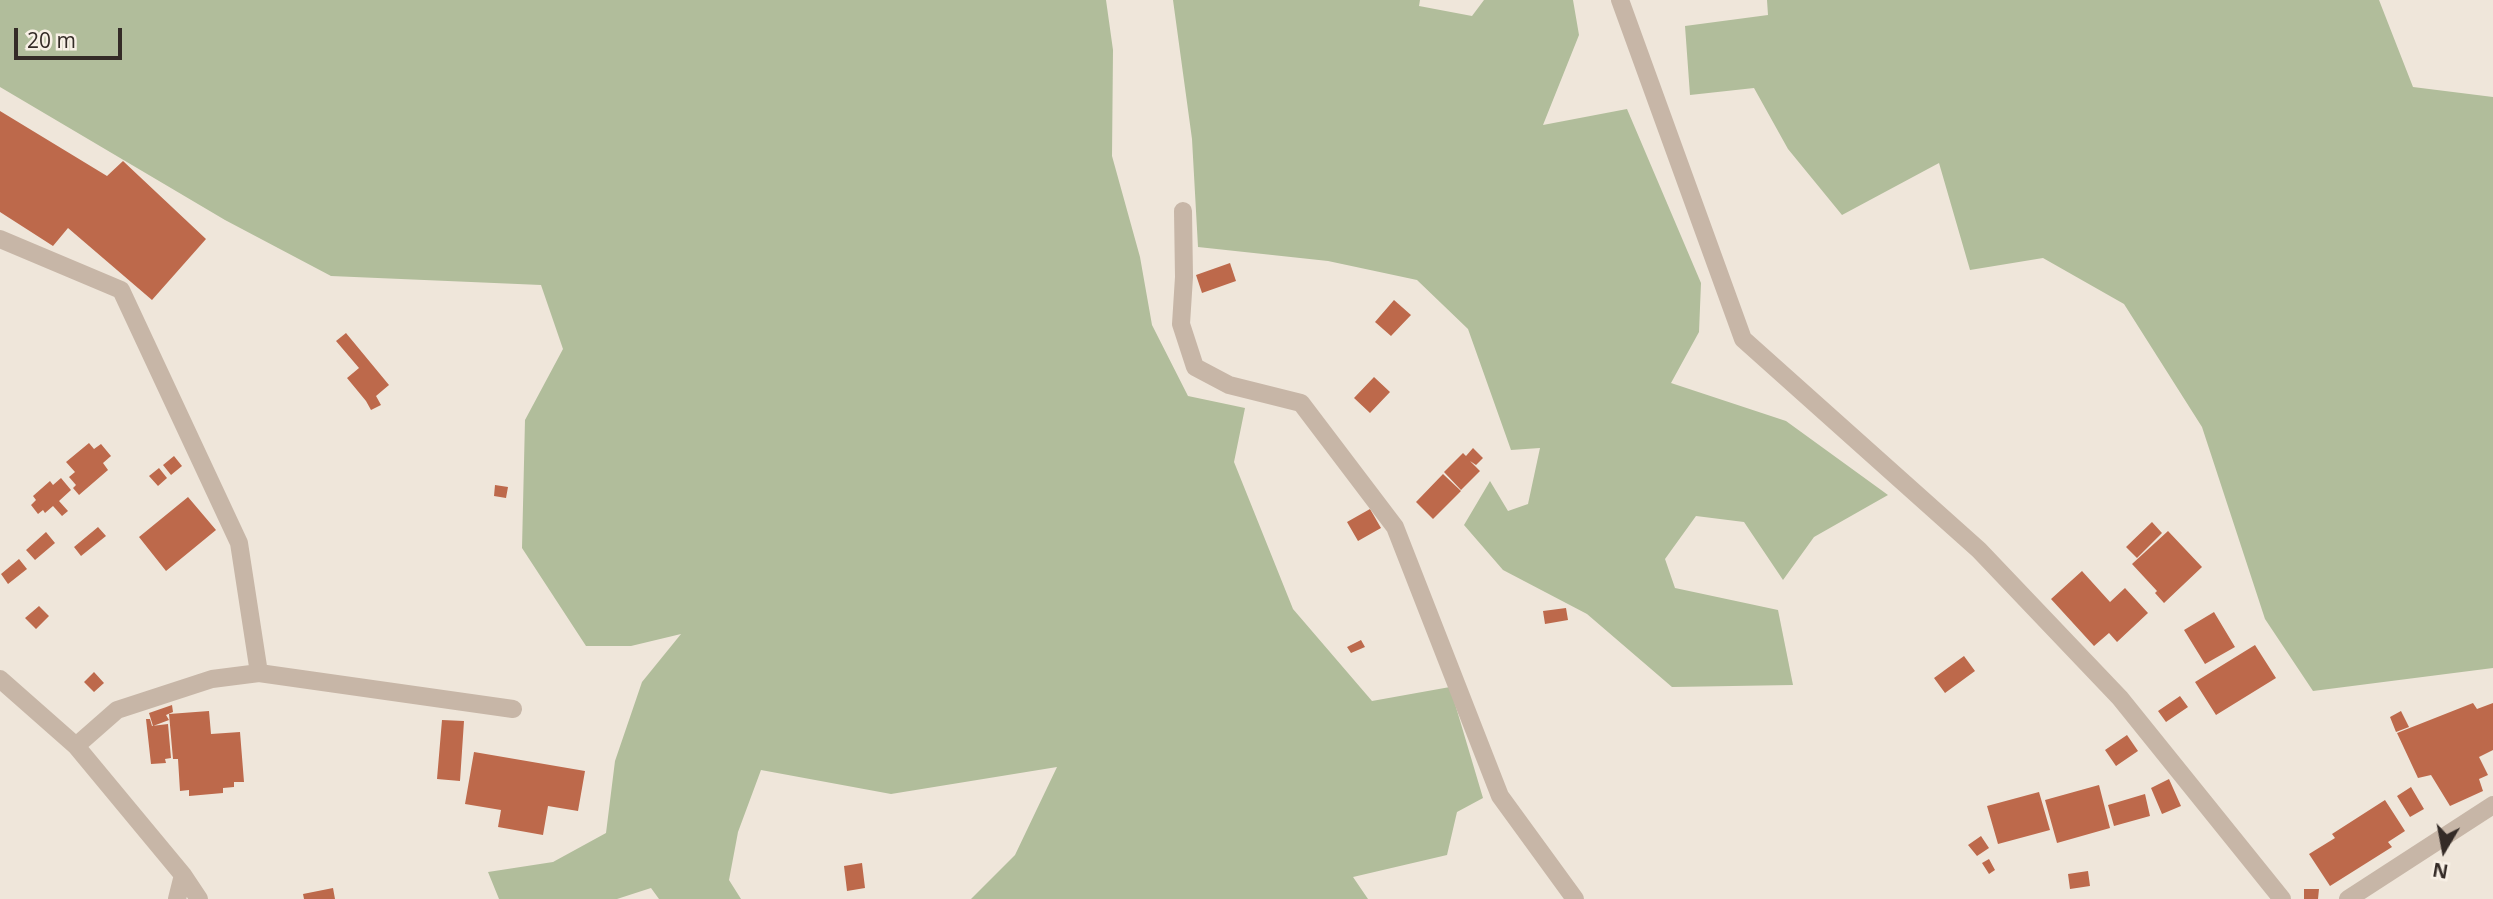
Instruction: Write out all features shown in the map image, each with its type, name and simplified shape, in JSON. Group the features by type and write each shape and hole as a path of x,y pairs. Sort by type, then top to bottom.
{"street":[{"path":"1620,0 1743,339 1989,560 2120,698 2283,899"},
{"path":"1183,211 1184,277 1181,324 1195,367 1229,385 1301,403 1395,527 1500,796 1575,899"},
{"path":"0,239 121,290 239,543 259,673"},
{"path":"76,746 117,710 212,679 259,673 513,709"},
{"path":"0,679 76,746 183,875 199,899"},
{"path":"2348,899 2493,805"},
{"path":"177,899 183,875"}],"green space":[{"path":"0,0 1106,0 1113,50 1112,156 1140,257 1152,325 1188,396 1245,408 1234,462 1293,609 1372,701 1450,687 1483,798 1457,812 1447,855 1353,877 1368,899 971,899 1015,855 1057,767 891,794 761,770 738,832 729,880 741,899 659,899 651,888 617,899 499,899 488,872 553,862 606,833 615,761 642,682 681,634 631,646 586,646 522,548 525,420 563,349 541,285 331,276 225,220 0,87"},
{"path":"1173,0 1420,0 1419,6 1472,16 1484,0 1573,0 1579,35 1543,125 1627,109 1701,283 1699,332 1671,383 1786,421 1888,495 1814,537 1783,580 1744,522 1696,516 1665,559 1675,588 1778,610 1793,685 1672,687 1587,614 1503,570 1464,525 1490,481 1508,511 1528,504 1540,448 1511,450 1468,329 1417,280 1328,261 1198,247 1192,139"},
{"path":"1767,0 2379,0 2413,87 2493,97 2493,668 2313,691 2265,619 2202,427 2124,304 2043,258 1970,270 1939,163 1842,215 1788,149 1754,88 1690,95 1685,26 1768,15"}],"building":[{"path":"0,111 107,176 123,161 206,239 152,300 68,228 53,246 0,212"},
{"path":"1230,263 1236,281 1202,293 1196,275"},
{"path":"1394,300 1411,315 1391,336 1375,322"},
{"path":"346,333 389,385 376,396 381,405 371,410 347,378 359,368 336,341"},
{"path":"1374,377 1390,392 1370,413 1354,398"},
{"path":"89,443 94,449 101,444 111,456 103,463 108,470 79,495 73,488 76,485 69,477 75,472 66,462"},
{"path":"1473,448 1483,458 1476,465 1470,461 1480,471 1461,490 1444,472 1463,453 1466,456"},
{"path":"174,456 182,466 171,475 163,465"},
{"path":"159,468 167,478 158,486 149,476"},
{"path":"1443,474 1461,491 1433,519 1416,502"},
{"path":"61,478 71,490 59,501 68,511 62,516 53,506 45,513 43,510 38,514 31,505 36,500 33,496 50,481 53,485"},
{"path":"495,485 508,487 506,498 494,496"},
{"path":"188,497 216,530 166,571 139,537"},
{"path":"1370,509 1381,528 1358,541 1347,522"},
{"path":"2152,522 2162,533 2137,558 2126,547"},
{"path":"98,527 106,536 81,556 74,547"},
{"path":"2168,531 2202,567 2164,603 2155,593 2157,591 2132,564"},
{"path":"46,532 55,543 35,560 26,550"},
{"path":"19,559 27,569 8,584 1,574"},
{"path":"2082,571 2110,602 2125,588 2148,613 2117,642 2109,633 2094,646 2051,599"},
{"path":"39,606 49,616 36,629 25,618"},
{"path":"1566,608 1568,620 1545,624 1543,611"},
{"path":"2214,612 2235,647 2205,664 2184,630"},
{"path":"1361,640 1365,647 1351,653 1347,647"},
{"path":"2255,645 2276,678 2216,715 2195,682"},
{"path":"1964,656 1975,671 1945,693 1934,678"},
{"path":"94,672 104,683 94,692 84,682"},
{"path":"2180,696 2188,707 2166,722 2158,711"},
{"path":"2473,703 2477,709 2493,703 2493,750 2479,757 2488,775 2479,779 2483,791 2450,806 2431,775 2418,778 2397,733"},
{"path":"172,705 173,712 166,715 169,720 153,726 149,713"},
{"path":"209,711 211,734 240,732 244,782 234,782 234,787 223,788 223,793 189,796 189,790 180,791 178,759 173,759 169,714"},
{"path":"2401,711 2409,727 2396,732 2390,717"},
{"path":"146,719 150,719 152,726 168,724 171,758 165,759 166,763 151,764"},
{"path":"442,720 464,721 460,781 437,779"},
{"path":"2127,735 2138,751 2116,766 2105,750"},
{"path":"474,752 585,771 578,811 548,806 543,835 498,827 501,810 465,804"},
{"path":"2169,779 2181,806 2162,814 2151,788"},
{"path":"2099,785 2110,828 2057,843 2045,800"},
{"path":"2411,787 2424,809 2410,817 2397,796"},
{"path":"2039,792 2050,830 1998,844 1987,806"},
{"path":"2145,794 2150,816 2114,826 2108,805"},
{"path":"2385,800 2405,831 2388,842 2392,847 2330,886 2309,854 2335,838 2332,834"},
{"path":"1981,836 1989,848 1977,856 1968,845"},
{"path":"1989,859 1995,870 1989,874 1982,863"},
{"path":"862,863 865,888 847,891 844,866"},
{"path":"2088,871 2090,886 2070,889 2068,874"},
{"path":"333,888 335,899 304,899 303,894"},
{"path":"2304,889 2319,889 2318,899 2304,899"}]}
